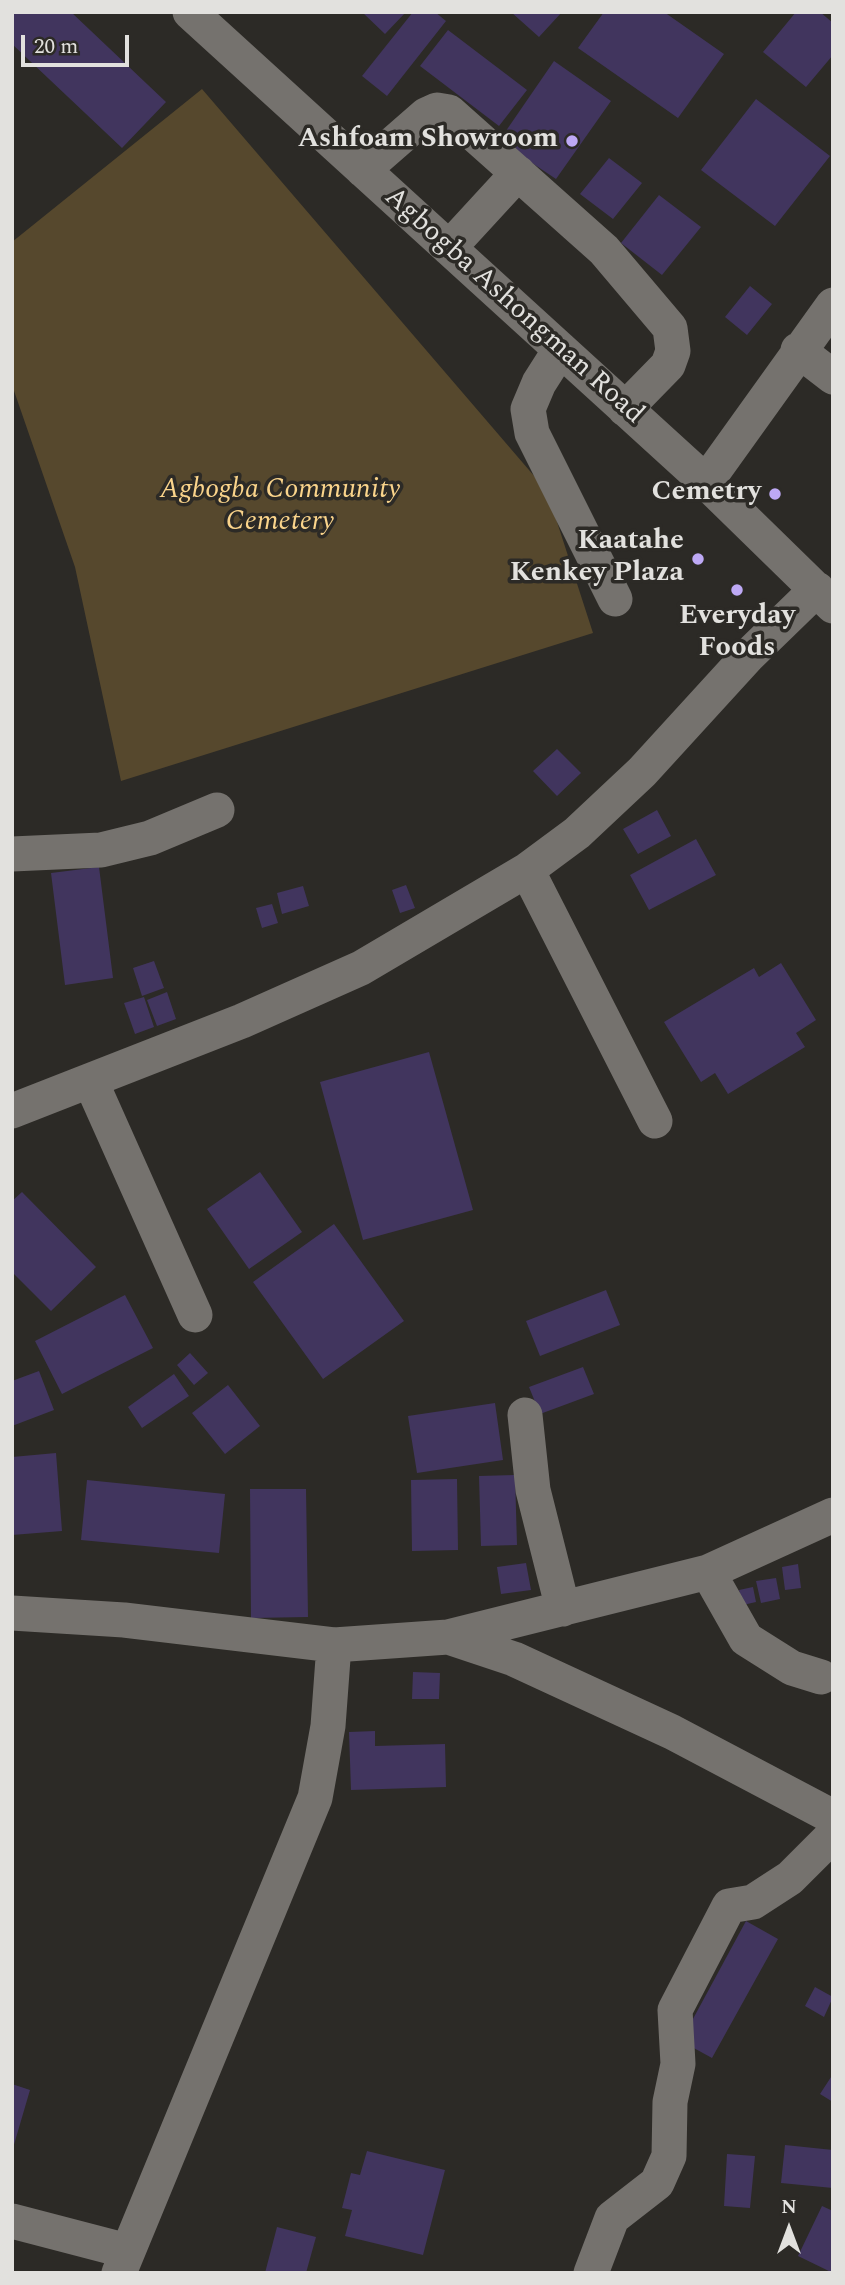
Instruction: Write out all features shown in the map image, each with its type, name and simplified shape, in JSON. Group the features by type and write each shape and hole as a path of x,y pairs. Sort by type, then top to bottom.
{"street":[{"name":"Agbogba Ashongman Road","path":"190,12 706,482 825,597"},
{"path":"363,170 426,115 437,110 449,112 604,250 670,328 673,351 668,366 625,409"},
{"path":"449,248 518,173"},
{"path":"706,482 833,304"},
{"path":"560,350 539,383 528,409 532,433 615,599"},
{"path":"798,350 833,377"},
{"path":"12,1111 92,1082 242,1021 361,968 527,870 577,833 642,772 748,656 825,597"},
{"path":"12,854 101,850 150,838 217,810"},
{"path":"527,870 655,1121"},
{"path":"92,1082 195,1315"},
{"path":"525,1415 533,1490 563,1609"},
{"path":"12,1613 124,1620 334,1645 447,1637 708,1572 833,1515"},
{"path":"708,1572 746,1639 792,1668 821,1677"},
{"path":"447,1637 514,1659 672,1732 833,1817"},
{"path":"12,2221 123,2262 315,1798 328,1726 334,1645"},
{"path":"591,2273 612,2218 657,2183 669,2155 670,2102 678,2064 675,2010 729,1906 753,1902 790,1878 833,1835"}],"green space":[{"name":"Agbogba Community Cemetery","path":"202,89 547,491 593,633 121,781 75,567 12,385 12,242"}],"building":[{"path":"12,12 71,12 166,102 122,148 12,44"},
{"path":"362,12 406,12 385,34"},
{"path":"413,12 435,12 446,21 387,96 362,76"},
{"path":"511,12 562,12 539,37"},
{"path":"604,12 664,12 724,54 678,118 578,48"},
{"path":"796,12 820,12 833,23 833,55 806,87 763,52"},
{"path":"448,30 527,90 499,126 420,66"},
{"path":"554,61 611,101 556,179 499,141"},
{"path":"756,99 830,156 775,226 701,170"},
{"path":"609,158 642,183 613,219 580,194"},
{"path":"659,195 701,227 662,275 621,243"},
{"path":"750,286 772,304 747,335 725,317"},
{"path":"557,749 581,773 557,796 533,771"},
{"path":"657,810 671,836 638,854 623,829"},
{"path":"696,839 716,875 649,910 630,875"},
{"path":"99,867 113,978 65,985 51,873"},
{"path":"406,885 415,908 400,913 392,890"},
{"path":"303,886 309,906 282,914 277,893"},
{"path":"272,904 278,923 262,928 256,908"},
{"path":"154,961 164,988 142,996 133,968"},
{"path":"781,963 816,1020 796,1033 805,1047 728,1094 715,1073 701,1082 664,1022 754,968 759,977"},
{"path":"167,992 176,1019 157,1026 147,1000"},
{"path":"144,997 154,1027 135,1034 124,1003"},
{"path":"429,1052 473,1210 363,1240 320,1082"},
{"path":"260,1172 302,1232 249,1269 207,1209"},
{"path":"22,1192 96,1267 51,1311 12,1272 12,1201"},
{"path":"334,1224 404,1321 323,1379 253,1282"},
{"path":"606,1290 620,1325 540,1356 526,1321"},
{"path":"125,1295 153,1348 62,1394 35,1341"},
{"path":"190,1353 208,1373 194,1385 177,1365"},
{"path":"583,1367 594,1394 540,1414 529,1387"},
{"path":"39,1371 54,1410 12,1426 12,1381"},
{"path":"174,1374 189,1396 142,1428 128,1407"},
{"path":"228,1385 260,1426 225,1454 192,1413"},
{"path":"495,1403 503,1460 417,1473 408,1416"},
{"path":"56,1453 62,1531 12,1535 12,1457"},
{"path":"515,1475 517,1545 481,1546 479,1476"},
{"path":"457,1479 458,1550 412,1551 411,1480"},
{"path":"87,1480 225,1494 219,1553 81,1540"},
{"path":"250,1489 306,1489 308,1617 251,1618"},
{"path":"526,1563 531,1590 501,1594 497,1567"},
{"path":"798,1564 801,1588 785,1590 782,1567"},
{"path":"776,1578 780,1599 761,1603 756,1581"},
{"path":"753,1587 756,1602 743,1605 739,1590"},
{"path":"413,1672 440,1673 439,1699 412,1699"},
{"path":"375,1731 375,1746 445,1744 446,1787 351,1790 349,1732"},
{"path":"746,1921 778,1939 712,2058 681,2041"},
{"path":"815,1987 833,1997 824,2017 805,2006"},
{"path":"833,2074 833,2102 820,2094"},
{"path":"12,2084 30,2090 13,2148 12,2148"},
{"path":"785,2145 833,2150 833,2188 781,2183"},
{"path":"367,2151 445,2170 423,2255 345,2236 352,2210 342,2208 351,2173 360,2175"},
{"path":"727,2154 755,2156 750,2208 724,2206"},
{"path":"822,2206 833,2211 833,2273 798,2256"},
{"path":"277,2227 316,2237 306,2273 265,2273"}],"place":[{"name":"Ashfoam Showroom","path":"572,141"},
{"name":"Cemetry","path":"775,494"},
{"name":"Kaatahe Kenkey Plaza","path":"698,559"},
{"name":"Everyday Foods","path":"737,590"}]}
